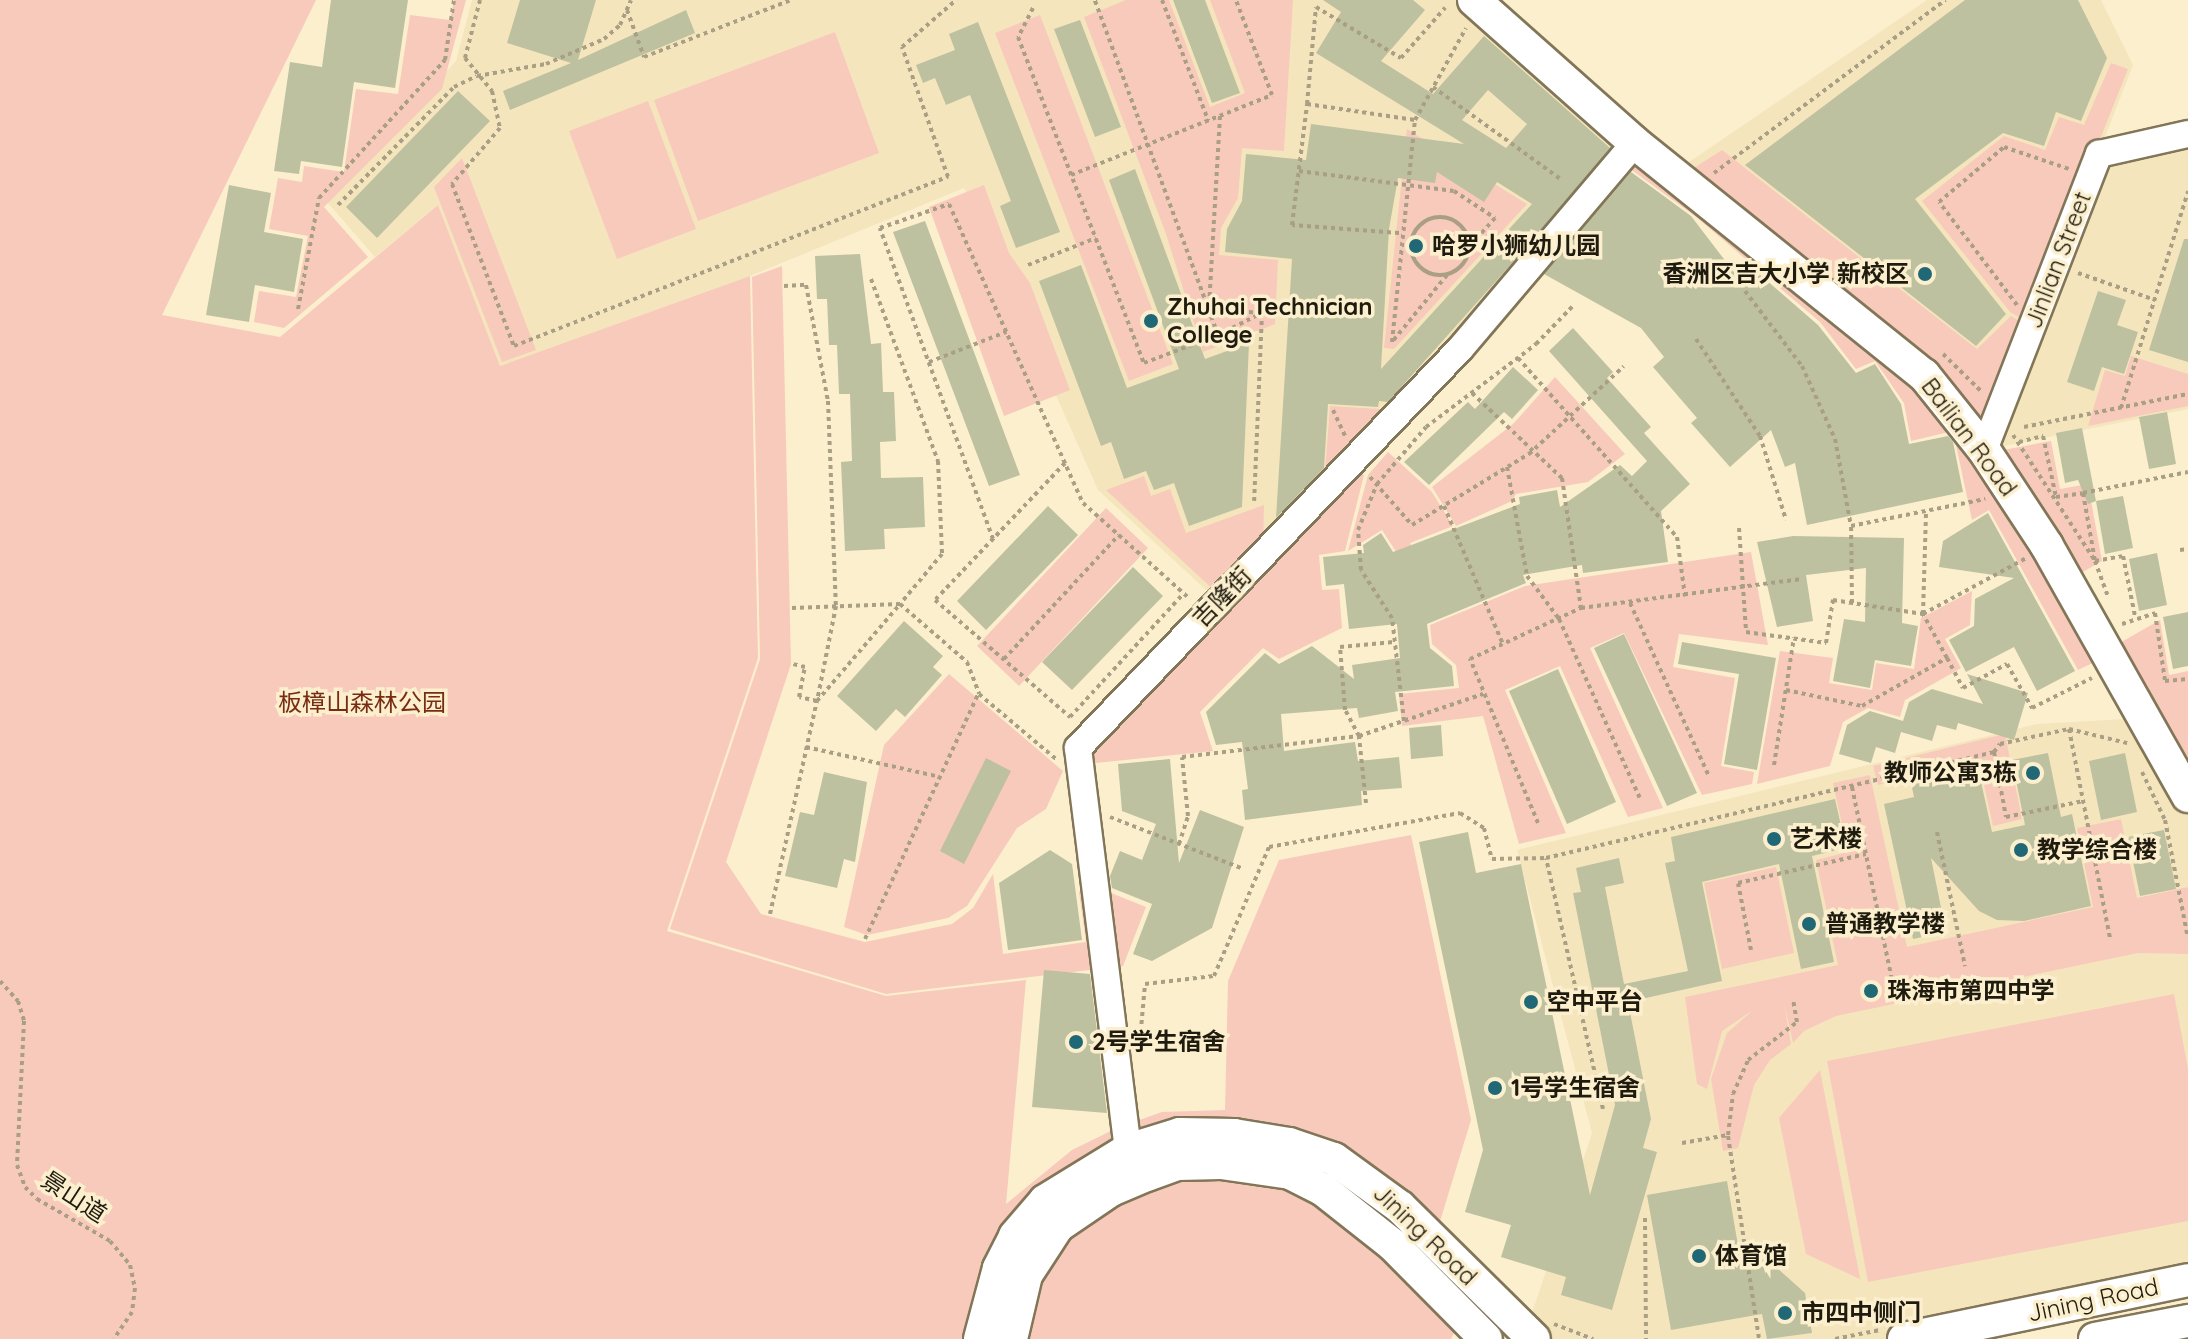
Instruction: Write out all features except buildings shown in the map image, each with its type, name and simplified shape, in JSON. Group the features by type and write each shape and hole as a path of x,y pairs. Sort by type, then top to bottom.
{"main road":[{"name":"Bailian Road","path":"1466,4 1924,375 1984,450 2047,546 2188,796"},
{"name":"Jining Road","path":"980,1339 986,1304 1015,1236 1045,1201 1128,1150 1180,1134 1234,1135 1289,1144 1334,1159 1400,1207 1539,1330"},
{"name":"Jining Road","path":"1011,1339 1026,1275 1058,1226 1111,1190 1147,1175 1178,1164 1221,1163 1290,1173 1322,1189 1393,1245 1486,1339"},
{"name":"Jining Road","path":"1904,1339 2188,1280"},
{"name":"Jining Road","path":"2095,1339 2188,1321"}],"lane":[{"name":"Jinlian Street","path":"1984,450 2099,154 2188,134"},
{"name":"吉隆街","path":"1128,1150 1078,748 1460,349 1635,143"}],"path":[{"path":"298,309 319,198 445,60 454,0"},
{"path":"480,0 465,48 467,65 498,103 500,128 452,184 514,346 948,177 902,47 956,0"},
{"path":"338,205 454,87 477,76 546,64 604,39 627,10 631,0"},
{"path":"627,10 644,57 791,0"},
{"path":"1095,0 1218,335"},
{"path":"1162,0 1208,120"},
{"path":"1071,175 1272,95 1236,0"},
{"path":"1714,173 1945,0"},
{"path":"1299,171 1406,184 1454,191 1495,218 1470,246 1464,263 1447,275 1392,342 1398,242 1399,233 1406,184 1415,120 1433,87 1466,4"},
{"path":"1399,233 1292,225 1316,7 1401,58 1466,4"},
{"path":"1033,8 1018,37 1144,363 1218,335 1262,313"},
{"path":"1433,87 1562,180"},
{"path":"1307,104 1415,120"},
{"path":"1209,309 1220,116"},
{"path":"2036,316 2012,302 1939,202 2004,147 2091,176"},
{"path":"2121,408 2188,191"},
{"path":"993,539 880,228 949,204 1083,503 1206,613"},
{"path":"1447,275 1420,267 1411,243 1421,224 1438,216 1463,228 1470,246"},
{"path":"1028,265 1096,238"},
{"path":"1398,242 1411,243"},
{"path":"2078,273 2155,300"},
{"path":"817,701 942,554 938,461 871,279"},
{"path":"770,914 836,606 828,401 806,285 784,286"},
{"path":"1745,291 1802,366 1828,424 1851,526 1852,603"},
{"path":"1404,721 1392,618 1361,570 1358,530 1377,484 1426,427 1518,358 1572,307"},
{"path":"1209,309 1262,313"},
{"path":"1254,501 1262,313"},
{"path":"929,362 1006,332"},
{"path":"1696,339 1760,436 1786,520"},
{"path":"1518,358 1677,537 1685,596"},
{"path":"1333,410 1355,459 1412,525 1536,448 1624,366"},
{"path":"1472,393 1536,448 1562,478 1581,608"},
{"path":"2024,427 2188,394"},
{"path":"1984,450 2043,436 2056,497 2188,472"},
{"path":"1065,463 935,600 1070,717 1184,593"},
{"path":"1507,467 1527,576 1559,619 1640,798"},
{"path":"1851,526 2012,493"},
{"path":"2083,493 2095,561 2123,556 2135,616"},
{"path":"1444,505 1503,644"},
{"path":"1926,510 1923,614 1963,688 2007,664 2032,708 2115,666"},
{"path":"1739,528 1740,589 1746,632 1826,643 1833,600 1923,614 2047,546"},
{"path":"1004,659 1119,535"},
{"path":"2180,550 2188,549"},
{"path":"1538,823 1470,659 1581,608 1802,579"},
{"path":"1630,603 1709,776"},
{"path":"792,608 900,604 967,662 979,694 1068,769"},
{"path":"2098,637 2135,616 2155,613 2165,681 2188,679"},
{"path":"1774,765 1794,638"},
{"path":"1366,803 1359,736 1345,710 1340,647 1395,642"},
{"path":"1786,690 1862,706 1947,658"},
{"path":"793,664 805,667 799,697 817,701"},
{"path":"865,939 979,694"},
{"path":"1179,844 1188,816 1182,757 1359,736 1484,694"},
{"path":"2069,729 2110,938"},
{"path":"1139,1045 1145,984 1214,976 1269,847 1460,813 1484,828 1492,859 1546,858 1994,752 2000,744 2069,729 2126,741 2133,754"},
{"path":"806,747 940,777"},
{"path":"1994,752 2006,817 2083,801"},
{"path":"2139,767 2165,820 2188,938"},
{"path":"1852,786 1892,980"},
{"path":"1085,807 1241,868"},
{"path":"1937,832 1965,966"},
{"path":"1751,950 1738,883 1866,854"},
{"path":"1546,858 1603,1109"},
{"name":"景山道","path":"0,981 18,1001 24,1021 17,1165 30,1193 110,1241 130,1265 135,1288 132,1312 114,1339"},
{"path":"1759,1339 1729,1169 1728,1135 1733,1094 1748,1060 1797,1022 1793,1000"},
{"path":"1682,1143 1728,1135"},
{"path":"1645,1218 1646,1339"},
{"path":"1539,1330 1593,1339"}],"shaded area":[{"name":"Zhuhai Technician College","path":"472,0 1474,0 1635,143 1218,601 1098,490 964,188 750,276 500,366 438,205 375,257 327,202 456,61"},
{"name":"香洲区吉大小学 新校区","path":"1927,0 2101,0 2133,65 2075,214 2100,155 2188,134 2188,409 1984,450 1673,173"},
{"name":"珠海市第四中学","path":"2143,718 2188,798 2188,1279 1900,1339 1536,1339 1531,1316 1592,1133 1517,850 2037,724"}],"green space":[{"name":"板樟山森林公园","path":"0,0 316,0 162,315 280,337 438,205 500,366 750,276 758,658 667,931 886,996 1026,980 1006,1204 1072,1150 1117,1128 1162,1112 1225,1110 1228,981 1279,860 1411,835 1471,1120 1434,1241 1477,1285 1451,1339 0,1339"},
{"path":"454,0 466,0 442,89 324,207 368,257 284,328 254,322 259,291 296,297 308,236 269,229 278,178 302,182 304,166 344,172 356,89 398,94 410,15 450,20"},
{"path":"1126,0 1169,0 1210,107 1245,93 1210,0 1293,0 1284,151 1242,148 1238,198 1221,228 1219,255 1278,260 1275,324 1203,352 1166,234 1084,17"},
{"path":"1040,15 1173,364 1129,381 995,33"},
{"path":"835,32 879,153 698,221 654,100"},
{"path":"2111,63 2128,69 2027,322 2010,312 1922,201 2004,136 2045,150 2059,117 2084,125"},
{"path":"648,101 696,229 617,259 569,131"},
{"path":"1407,129 1527,204 1394,349 1384,348"},
{"path":"1636,147 1923,378 2105,657 2078,670 1989,510 1972,520 1953,431 1911,441 1904,403 1875,361 1856,369 1820,322 1695,216 1622,163"},
{"path":"1722,150 1977,349 2011,316 2027,326 1984,440 1686,173"},
{"path":"462,158 536,350 502,362 434,187"},
{"path":"984,185 1009,253 1030,283 1070,390 1004,416 929,207"},
{"path":"782,266 791,664 726,862 761,914 865,942 952,924 973,908 993,874 1003,954 1086,942 1079,892 1101,889 1146,907 1123,966 886,994 670,929 760,659 752,277"},
{"path":"2131,356 2188,374 2188,406 2088,426 2105,370 2125,376"},
{"path":"1555,377 1625,454 1588,482 1516,494 1512,501 1456,526 1432,487 1513,424"},
{"path":"1330,406 1396,410 1324,485"},
{"path":"2051,441 2060,489 2088,484 2102,561 2074,577 1993,452"},
{"path":"1388,452 1432,492 1453,526 1410,543 1424,577 1415,581 1382,530 1348,551 1368,475"},
{"path":"1353,465 1364,475 1345,551 1319,555 1322,590 1339,589 1342,628 1279,659 1263,648 1200,712 1213,751 1086,764 1084,748"},
{"path":"1144,476 1151,496 1170,489 1186,533 1264,505 1263,548 1217,593 1106,490"},
{"path":"1106,508 1148,548 1019,686 977,646"},
{"path":"1751,552 1768,645 1679,634 1673,667 1735,678 1721,766 1754,772 1752,784 1702,795 1624,633 1590,648 1663,808 1628,817 1560,666 1505,690 1566,833 1519,844 1483,716 1402,726 1399,694 1459,688 1456,665 1432,644 1430,625 1525,586"},
{"path":"1972,591 1970,625 1945,639 1961,668 1905,700 1900,717 1868,708 1843,722 1830,766 1757,784 1780,651 1833,658 1829,683 1872,690 1876,663 1914,669 1921,618"},
{"path":"2160,620 2169,675 2188,671 2188,787 2109,649"},
{"path":"949,674 1063,771 1046,809 1017,828 967,906 948,918 867,935 844,927 884,745"},
{"path":"2005,734 2022,819 1993,826 1979,762 1878,785 1873,766"},
{"path":"1870,775 1907,947 2093,907 2077,828 2121,819 2137,898 2188,887 2188,954 2138,953 1836,1016 1804,1031 1793,1043 1784,1003 1791,1044 1770,1060 1754,1085 1738,1148 1723,1151 1711,1079 1727,1033 1753,1010 1722,1031 1707,1089 1697,1084 1685,997 1838,965 1816,860 1848,852 1833,783"},
{"path":"1776,867 1794,953 1722,969 1704,883"},
{"path":"2174,994 2188,1069 2188,1221 1868,1282 1827,1061"},
{"path":"1820,1070 1860,1279 1806,1254 1779,1118"}],"place":[{"name":"哈罗小狮幼儿园","path":"1416,246"},
{"name":"香洲区吉大小学 新校区","path":"1925,274"},
{"name":"Zhuhai Technician College","path":"1151,321"},
{"name":"教师公寓3栋","path":"2033,773"},
{"name":"艺术楼","path":"1774,839"},
{"name":"教学综合楼","path":"2021,850"},
{"name":"普通教学楼","path":"1809,924"},
{"name":"珠海市第四中学","path":"1871,991"},
{"name":"空中平台","path":"1531,1002"},
{"name":"2号学生宿舍","path":"1076,1042"},
{"name":"1号学生宿舍","path":"1495,1088"},
{"name":"体育馆","path":"1699,1256"},
{"name":"市四中侧门","path":"1785,1313"}]}
